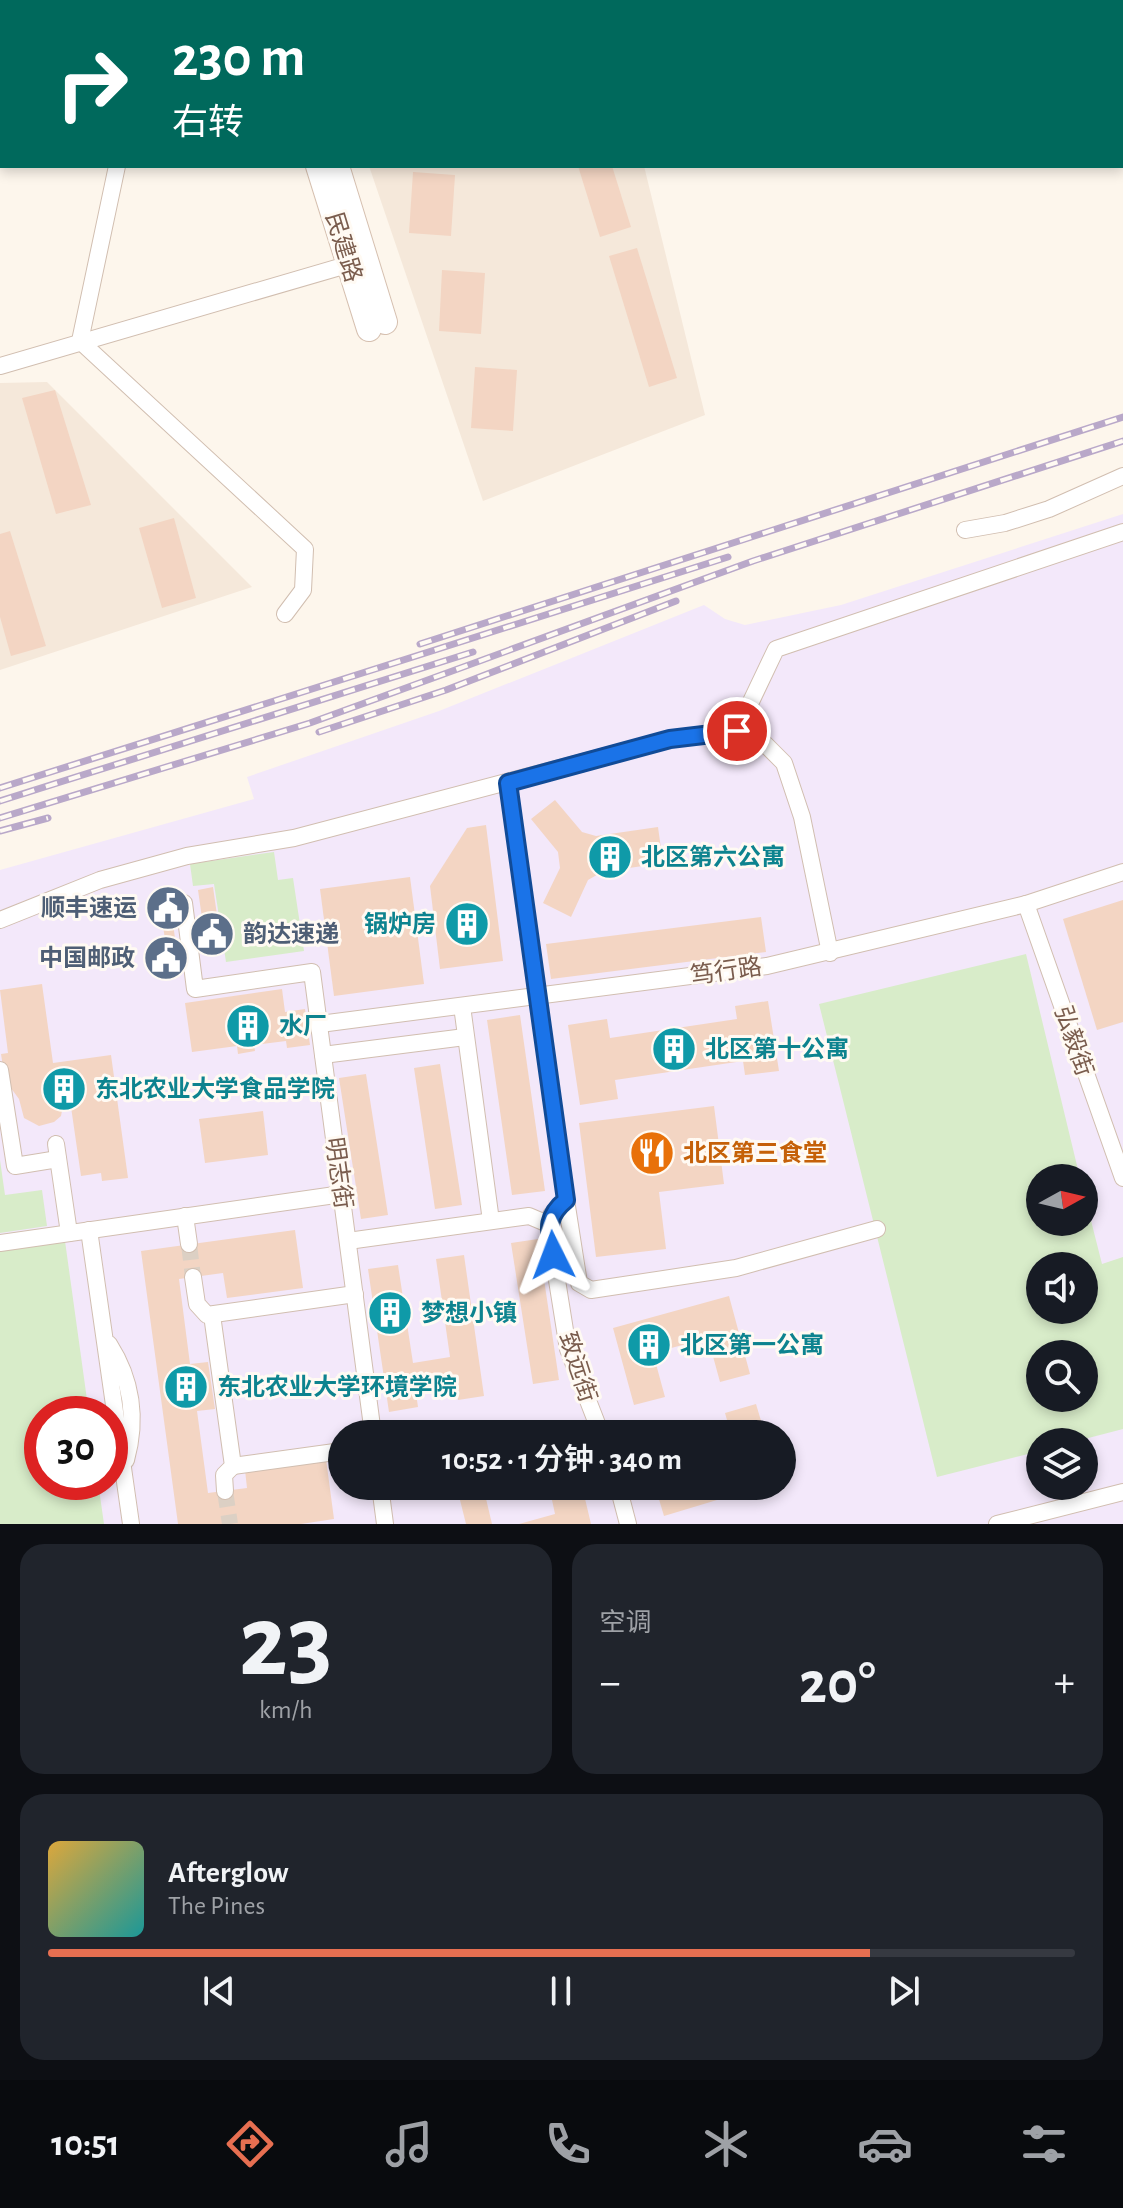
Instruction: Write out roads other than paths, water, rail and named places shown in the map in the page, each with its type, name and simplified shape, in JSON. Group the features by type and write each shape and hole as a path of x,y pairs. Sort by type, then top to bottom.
{"street":[{"path":"80,341 117,168"},
{"name":"民建路","path":"319,168 357,262 377,326"},
{"name":"民建路","path":"337,168 357,262"},
{"path":"0,366 357,262"},
{"path":"80,341 305,549 303,590 285,614"},
{"path":"965,530 1005,523 1049,509 1123,476"},
{"path":"737,731 776,649 1123,532"},
{"path":"0,920 100,880 187,856 308,835 670,739 737,731 758,737 784,763 802,817 830,953"},
{"path":"508,783 536,998 579,1283 591,1290 736,1268 877,1229"},
{"name":"笃行路","path":"320,1024 767,966 1026,904 1123,872"},
{"name":"明志街","path":"184,903 195,989 312,972 371,1420"},
{"name":"弘毅街","path":"1026,904 1123,1178"},
{"path":"462,1006 491,1221"},
{"path":"323,1055 465,1037"},
{"path":"0,1070 4,1125 15,1166 57,1151 69,1233"},
{"path":"0,1243 342,1194"},
{"path":"348,1241 529,1216 548,1224 551,1215 566,1200"},
{"path":"185,1216 189,1244"},
{"name":"致远街","path":"548,1224 568,1349 593,1420"},
{"path":"89,1230 131,1524"},
{"path":"193,1277 199,1309 212,1315 355,1294"},
{"path":"212,1315 233,1466"},
{"path":"225,1491 224,1475 233,1466 328,1453"},
{"path":"997,1524 1123,1492"},
{"path":"382,1500 385,1524"},
{"path":"622,1500 628,1524"}],"tunnel":[{"path":"189,1244 193,1277"},
{"path":"225,1491 230,1524"}],"railway":[{"path":"420,644 1123,417"},
{"path":"0,818 310,723 753,561 1123,441"},
{"path":"0,788 728,557"},
{"path":"319,732 446,690 676,601"},
{"path":"0,801 473,652"},
{"path":"0,831 48,818"}],"place":[{"name":"北区第六公寓","path":"610,857"},
{"name":"顺丰速运","path":"168,908"},
{"name":"锅炉房","path":"467,924"},
{"name":"韵达速递","path":"212,934"},
{"name":"中国邮政","path":"166,958"},
{"name":"水厂","path":"248,1026"},
{"name":"北区第十公寓","path":"674,1049"},
{"name":"东北农业大学食品学院","path":"64,1089"},
{"name":"北区第三食堂","path":"652,1153"},
{"name":"梦想小镇","path":"390,1313"},
{"name":"北区第一公寓","path":"649,1345"},
{"name":"东北农业大学环境学院","path":"186,1387"}]}
